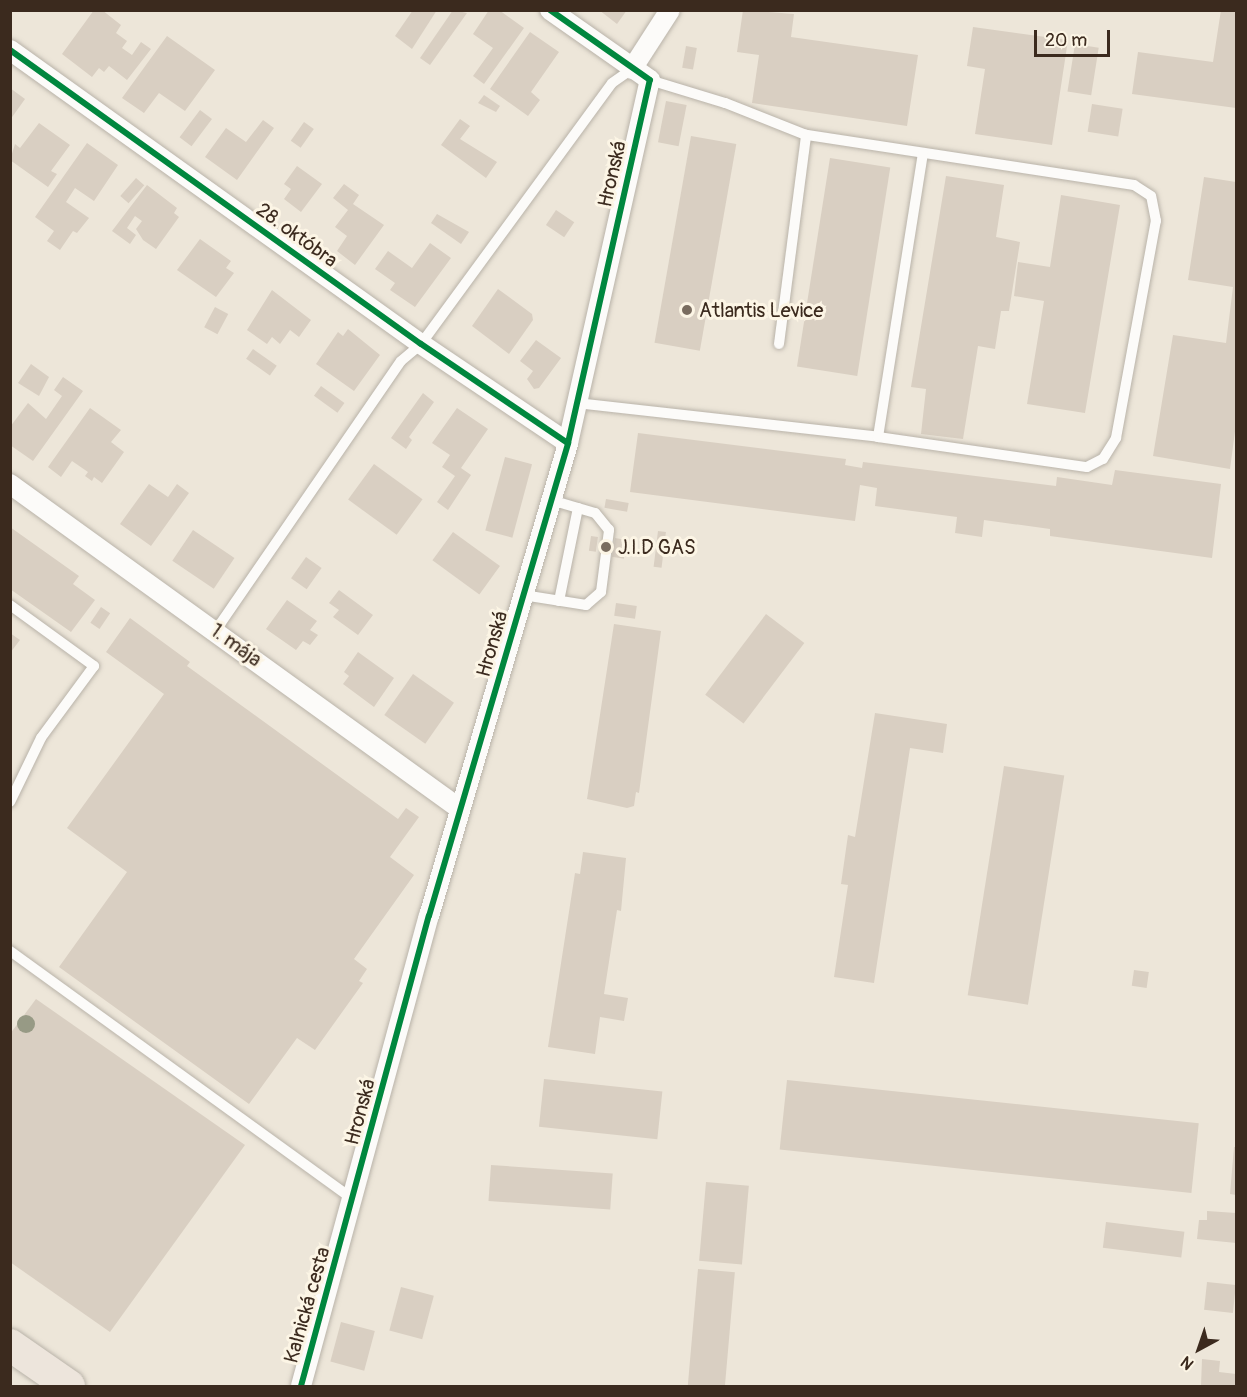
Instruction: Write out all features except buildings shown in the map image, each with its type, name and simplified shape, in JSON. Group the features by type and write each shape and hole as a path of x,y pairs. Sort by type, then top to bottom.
{"main road":[{"path":"10,1345 69,1386"}],"street":[{"path":"550,10 650,80"},
{"path":"632,69 670,10"},
{"name":"28. októbra","path":"10,50 421,344 568,443"},
{"name":"Hronská","path":"345,1233 460,809 568,443 650,80"},
{"name":"1. mája","path":"10,484 216,630 460,809"},
{"name":"Kalnická cesta","path":"301,1386 345,1233"}],"lane":[{"path":"216,630 401,361 421,344 612,84 632,69"},
{"path":"577,403 878,437 1088,467 1103,459 1116,438 1155,221 1151,196 1134,185 806,135 725,103 650,80"},
{"path":"779,344 806,135"},
{"path":"878,437 923,154"},
{"path":"523,595 586,605 601,592 609,530 595,513 551,500"},
{"path":"559,601 578,508"},
{"path":"10,604 94,666 41,738 10,802"},
{"path":"10,951 354,1200"}],"cycle path":[{"path":"301,1386 429,916 568,443 650,80 550,10"},
{"path":"10,50 421,344 568,443"}],"place":[{"name":"Atlantis Levice","path":"687,310"},
{"name":"J.I.D GAS","path":"606,547"}]}
